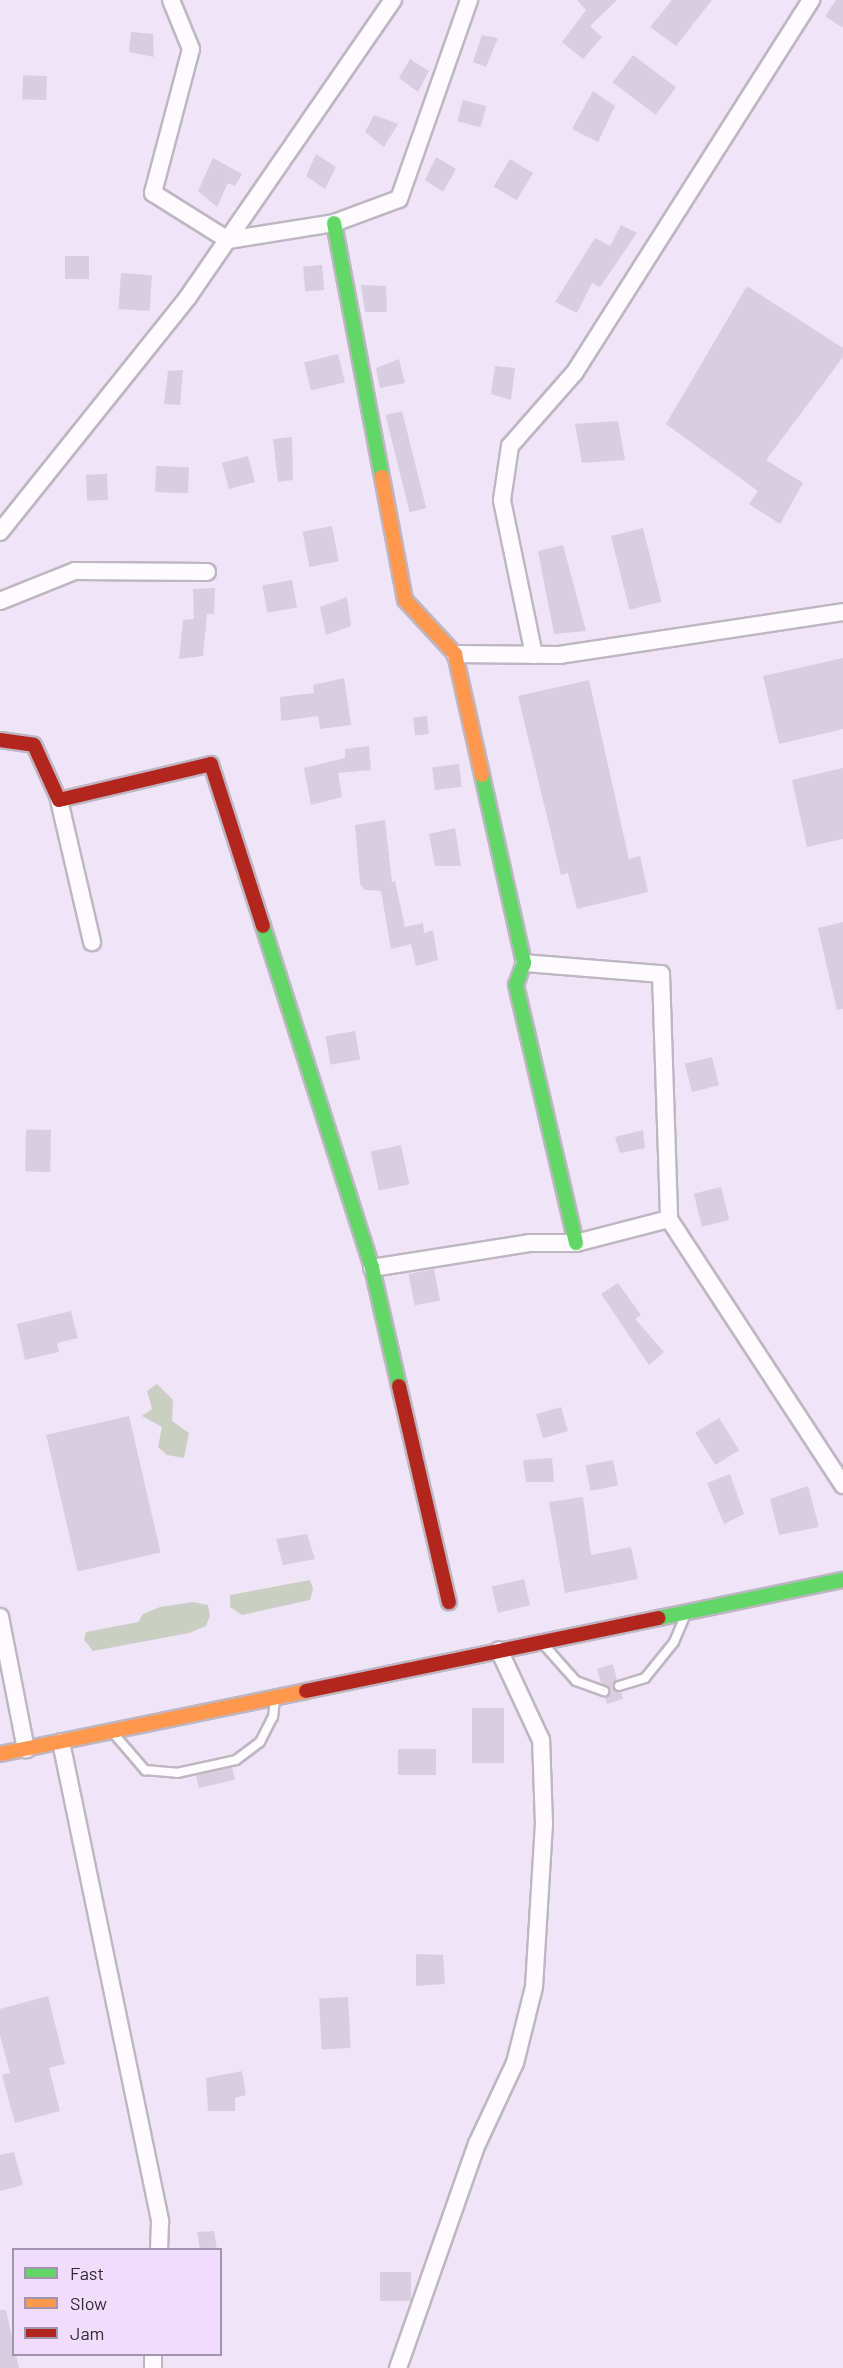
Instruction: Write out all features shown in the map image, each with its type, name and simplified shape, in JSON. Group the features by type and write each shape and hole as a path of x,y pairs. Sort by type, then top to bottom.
{"street":[{"path":"171,0 191,49 153,193 228,240 334,223 399,199 469,0"},
{"path":"0,532 188,297 393,0"},
{"path":"534,655 502,500 510,446 575,372 811,0"},
{"path":"334,223 405,600 455,654 524,963 516,985 576,1243"},
{"path":"0,601 75,571 207,572"},
{"path":"455,654 559,655 843,612"},
{"path":"0,740 34,745 59,800 92,942"},
{"path":"59,800 212,764 372,1268 449,1602"},
{"path":"524,963 662,974 669,1219 843,1485"},
{"path":"372,1268 529,1243 576,1243 669,1219"},
{"path":"0,1754 687,1610 843,1580"},
{"path":"0,1617 26,1749"},
{"path":"398,2368 477,2144 515,2063 534,1987 544,1824 542,1740 499,1650"},
{"path":"61,1742 160,2222 159,2248"}],"lane":[{"path":"619,1686 645,1678 674,1642 687,1610"},
{"path":"540,1641 576,1681 604,1691"},
{"path":"112,1731 145,1770 187,1771 236,1760 260,1742 273,1717 276,1697"}],"shaded area":[{"path":"157,1384 173,1400 172,1421 189,1433 184,1458 167,1455 158,1447 162,1427 142,1416 152,1409 147,1391"},
{"path":"310,1580 313,1589 310,1600 242,1615 230,1607 230,1595"},
{"path":"193,1602 208,1605 210,1616 206,1626 189,1633 93,1651 84,1640 86,1632 138,1622 143,1614 160,1607"}],"building":[{"path":"577,0 617,0 590,26 602,37 583,59 562,42 586,10"},
{"path":"672,0 712,0 676,46 650,27"},
{"path":"836,0 843,0 843,28 825,16"},
{"path":"131,32 153,34 154,57 129,52"},
{"path":"482,35 498,38 486,67 473,62"},
{"path":"633,55 676,87 656,115 613,82"},
{"path":"410,59 429,71 418,92 399,78"},
{"path":"23,75 47,76 46,100 22,99"},
{"path":"593,91 615,106 598,142 572,129"},
{"path":"463,100 486,106 480,127 457,121"},
{"path":"374,115 398,124 384,147 365,132"},
{"path":"316,154 336,167 325,189 306,176"},
{"path":"436,157 456,169 443,192 425,180"},
{"path":"213,158 242,174 235,186 228,183 217,207 198,191"},
{"path":"510,159 533,173 517,200 494,186"},
{"path":"621,225 637,233 600,287 592,283 577,313 555,302 595,238 610,246"},
{"path":"65,256 89,256 89,279 65,279"},
{"path":"322,265 324,290 305,292 303,267"},
{"path":"121,273 152,275 149,311 118,309"},
{"path":"361,285 386,286 387,312 365,312"},
{"path":"747,286 843,348 843,357 766,460 803,483 780,524 749,504 758,491 666,424"},
{"path":"338,354 345,382 311,391 304,362"},
{"path":"399,359 405,383 380,388 376,368"},
{"path":"495,366 515,368 511,400 491,394"},
{"path":"183,370 180,405 164,404 168,371"},
{"path":"402,411 426,508 410,512 386,415"},
{"path":"618,421 625,460 582,463 575,424"},
{"path":"292,437 293,480 278,482 273,439"},
{"path":"248,456 255,482 229,489 222,463"},
{"path":"156,466 189,467 188,493 155,492"},
{"path":"107,474 108,500 87,501 86,475"},
{"path":"332,526 339,561 309,567 303,532"},
{"path":"643,528 661,602 629,610 611,536"},
{"path":"563,545 586,631 554,634 538,551"},
{"path":"292,580 297,608 267,613 262,585"},
{"path":"215,588 214,614 207,614 203,656 179,659 183,620 194,619 193,589"},
{"path":"347,597 351,626 326,635 320,607"},
{"path":"843,658 843,729 779,744 763,676"},
{"path":"344,678 351,725 320,729 318,716 281,721 280,697 314,693 313,685"},
{"path":"589,680 629,859 640,856 648,892 577,909 568,873 561,875 518,696"},
{"path":"427,716 429,734 415,735 413,717"},
{"path":"369,746 371,770 338,773 342,797 311,805 304,768 345,758 345,749"},
{"path":"459,764 462,787 435,790 432,767"},
{"path":"843,768 843,839 807,847 792,780"},
{"path":"385,820 392,882 395,881 405,927 423,923 424,933 433,930 438,960 416,966 411,944 391,949 381,891 365,890 360,884 355,825"},
{"path":"455,828 461,866 435,866 429,834"},
{"path":"843,922 843,1009 837,1010 818,928"},
{"path":"355,1031 360,1060 330,1065 325,1036"},
{"path":"712,1057 719,1085 692,1092 685,1064"},
{"path":"26,1130 51,1130 50,1172 25,1172"},
{"path":"643,1130 645,1148 620,1153 615,1137"},
{"path":"401,1145 409,1184 379,1191 371,1151"},
{"path":"721,1187 729,1220 702,1227 694,1194"},
{"path":"434,1269 440,1300 415,1305 408,1274"},
{"path":"618,1283 641,1315 635,1319 664,1352 649,1365 601,1294"},
{"path":"71,1311 78,1338 57,1343 59,1352 25,1360 17,1324"},
{"path":"561,1407 568,1431 543,1438 536,1414"},
{"path":"129,1416 160,1552 78,1572 46,1435"},
{"path":"719,1418 739,1450 715,1465 695,1433"},
{"path":"552,1458 554,1482 526,1482 523,1460"},
{"path":"613,1460 618,1486 590,1491 586,1465"},
{"path":"730,1474 744,1514 724,1524 707,1483"},
{"path":"808,1486 819,1527 779,1535 770,1499"},
{"path":"583,1497 591,1555 631,1547 638,1579 565,1593 549,1502"},
{"path":"307,1534 315,1559 283,1565 276,1539"},
{"path":"524,1579 530,1605 498,1613 492,1586"},
{"path":"613,1664 617,1680 613,1687 621,1692 623,1699 607,1704 605,1697 610,1689 601,1683 597,1669"},
{"path":"472,1708 504,1708 504,1763 472,1763"},
{"path":"398,1749 436,1749 436,1775 398,1775"},
{"path":"232,1767 235,1780 199,1788 196,1775"},
{"path":"416,1954 443,1955 445,1984 416,1986"},
{"path":"48,1996 65,2064 49,2068 60,2111 15,2123 2,2075 10,2073 0,2035 0,2009"},
{"path":"348,1997 351,2048 322,2049 319,1999"},
{"path":"242,2071 246,2095 235,2098 235,2111 208,2111 206,2078"},
{"path":"14,2152 23,2185 0,2191 0,2155"},
{"path":"214,2231 217,2248 200,2248 197,2232"},
{"path":"380,2272 411,2272 411,2301 380,2301"},
{"path":"0,2310 6,2310 12,2337 12,2356 16,2356 19,2368 0,2368"}],"traffic: fast":[{"path":"334,223 382,477"},
{"path":"482,775 524,963 516,985 576,1243"},
{"path":"263,926 372,1268 399,1386"},
{"path":"659,1618 843,1580"}],"traffic: slow":[{"path":"382,477 405,600 455,654 482,775"},
{"path":"0,1754 306,1691"}],"traffic: jam":[{"path":"0,740 34,745 59,800 211,764 263,926"},
{"path":"399,1386 449,1602"},
{"path":"306,1691 659,1618"}]}
